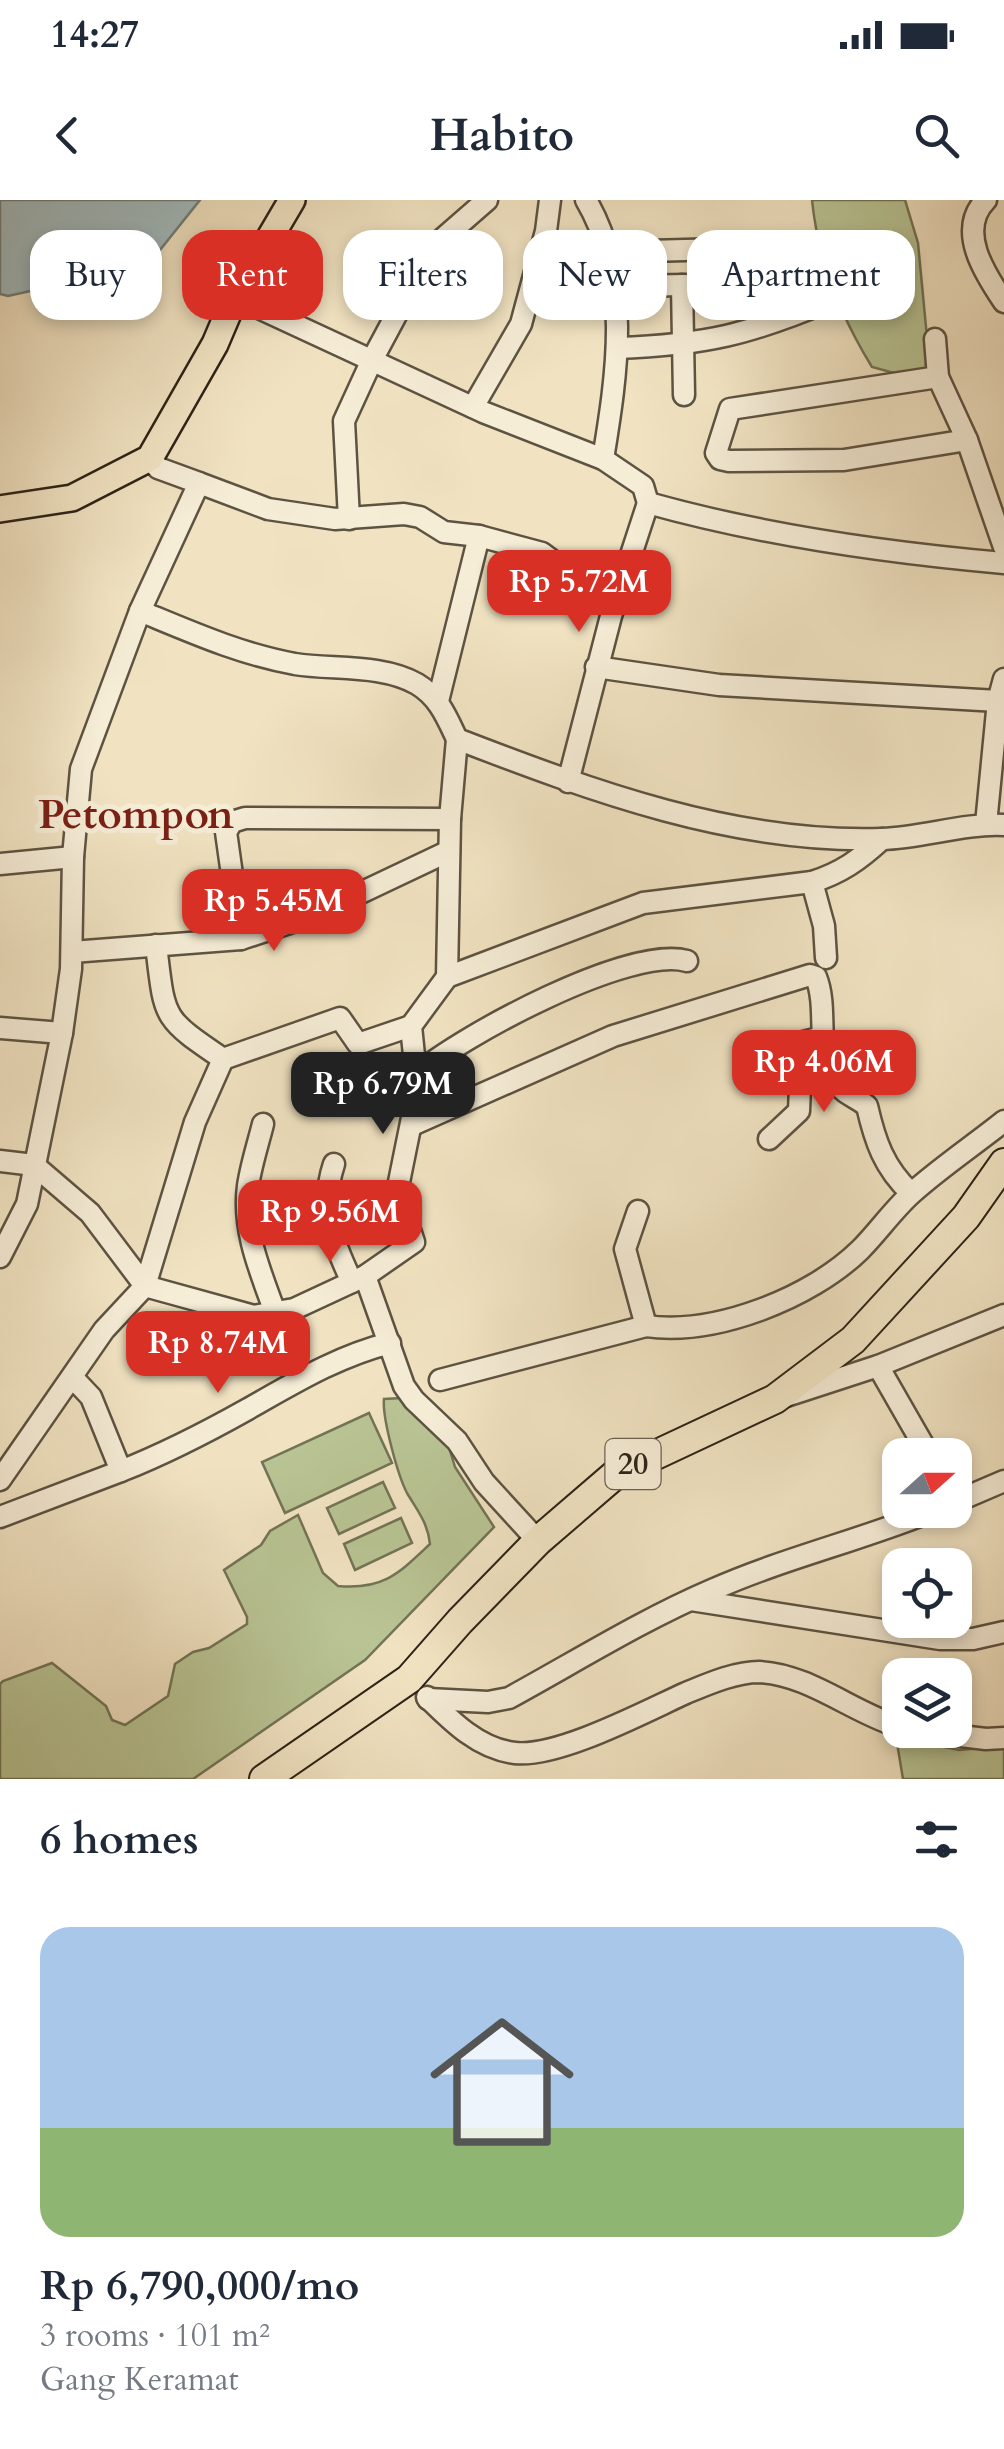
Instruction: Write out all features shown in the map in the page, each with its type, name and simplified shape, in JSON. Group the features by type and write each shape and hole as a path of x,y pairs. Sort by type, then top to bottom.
{"highway":[{"name":"20","path":"264,1779 419,1689 538,1541 617,1473 775,1399 854,1340 966,1217 1004,1163"}],"main road":[{"path":"274,230 292,200"},
{"path":"0,509 72,498 150,458 209,356 225,320"}],"street":[{"path":"349,519 343,426 372,360 432,248 487,200"},
{"path":"473,407 521,324 546,231 550,200"},
{"path":"586,200 603,230"},
{"path":"986,200 975,212 974,243 990,282 1004,302"},
{"path":"667,285 687,285"},
{"path":"682,285 684,396"},
{"path":"285,320 473,407 602,459 642,486 648,503 596,667 568,782"},
{"path":"602,459 617,348 616,320"},
{"path":"617,348 684,346 783,320"},
{"path":"935,338 938,376 967,440 1004,546"},
{"path":"938,376 730,409 716,453 720,459 729,461 844,460 967,440"},
{"path":"150,458 158,468 268,509 349,519 404,514 420,517 444,532 479,536 542,554 580,582 620,590"},
{"path":"0,1257 27,1204 62,1033 72,952 73,857 81,769 140,611 199,483"},
{"path":"648,503 722,521 934,557 1004,564"},
{"path":"438,701 479,536"},
{"path":"0,1480 104,1330 145,1286 195,1122 223,1060 340,1018 358,1044 411,1026 447,976 450,819 457,740 438,701 416,683 390,674 296,664 233,650 140,611"},
{"path":"596,667 719,684 998,701"},
{"path":"457,740 568,782 698,818 789,834 882,839 995,824 998,701 1004,679"},
{"path":"241,939 226,832 232,822 245,818 450,819"},
{"path":"447,976 643,903 812,882 842,872 882,839"},
{"path":"72,952 241,939 314,915 449,851"},
{"path":"0,864 73,857"},
{"path":"812,882 824,926 826,958"},
{"path":"156,946 163,1002 174,1024 223,1060"},
{"path":"416,1075 437,1058 541,998 658,959 688,960"},
{"path":"412,1125 613,1036 810,975 816,977 821,989 822,1037 834,1080 867,1106 887,1167 911,1193"},
{"path":"0,1161 34,1164 90,1213 145,1286 254,1316 276,1315 358,1279 409,1248 413,1236 400,1200 399,1182 412,1125 416,1075 411,1026"},
{"path":"0,1028 62,1033"},
{"path":"768,1139 799,1111 800,1087 794,1052 803,1042 822,1037"},
{"path":"440,1380 646,1326 709,1323 772,1307 826,1277 858,1252 911,1193 1004,1121"},
{"path":"263,1124 248,1184 247,1210 251,1243 276,1315"},
{"path":"334,1164 328,1222 334,1245 358,1279 390,1343 404,1386 457,1441 484,1482 538,1541"},
{"path":"638,1211 625,1249 646,1326"},
{"path":"775,1399 878,1366 1004,1314"},
{"path":"0,1518 121,1470 242,1412 312,1373 390,1343"},
{"path":"878,1366 919,1438"},
{"path":"73,1378 91,1396 121,1470"},
{"path":"972,1494 1004,1480"},
{"path":"419,1689 488,1702 509,1698 690,1600 796,1558 892,1528"},
{"path":"690,1600 940,1639 972,1639 1004,1632"},
{"path":"419,1689 464,1732 494,1748 518,1754 597,1734 712,1682 755,1672 780,1675 882,1722"},
{"path":"972,1737 1004,1738"}],"green space":[{"path":"812,200 905,200 914,230 816,230"},
{"path":"915,233 930,369 894,373 872,367 846,320 915,320"},
{"path":"402,1398 445,1434 455,1467 494,1527 365,1660 193,1779 0,1779 3,1681 52,1663 106,1706 112,1720 125,1725 168,1696 175,1664 247,1624 224,1570 261,1545 270,1531 298,1515 323,1573 338,1586 367,1585 390,1577 430,1544 424,1523 403,1485 388,1433 384,1399"},
{"path":"369,1413 392,1463 285,1513 262,1462"},
{"path":"383,1482 395,1508 339,1534 327,1508"},
{"path":"401,1518 412,1543 355,1570 344,1544"},
{"path":"1004,1746 1004,1779 903,1779 898,1748 959,1750"}],"water":[{"path":"0,200 200,200 162,248 162,230 30,230 30,291 0,294"}],"district":[{"name":"Petompon","path":"136,814"}]}
